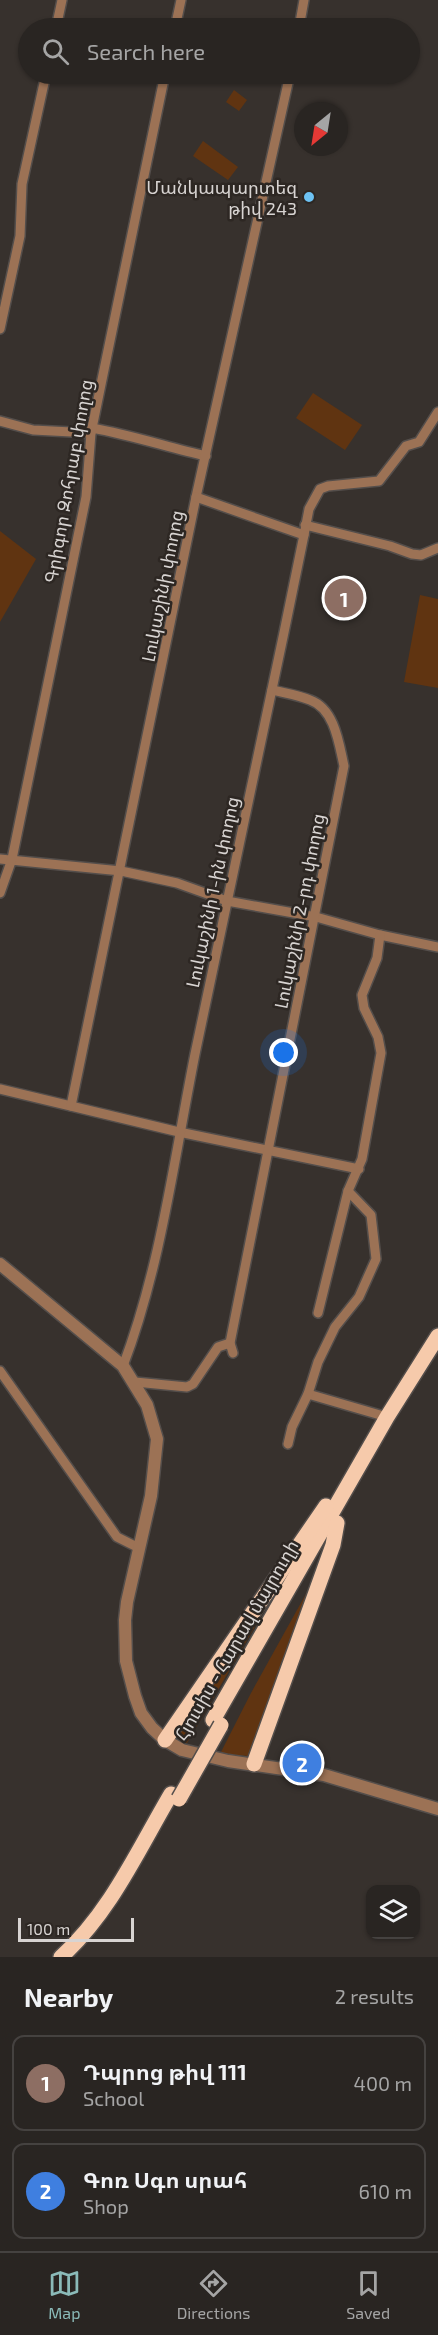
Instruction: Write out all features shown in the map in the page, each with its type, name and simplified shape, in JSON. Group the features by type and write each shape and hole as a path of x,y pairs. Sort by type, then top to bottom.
{"highway":[{"name":"Հյուսիս - Հարավ մայրուղի","path":"74,1957 99,1929 123,1895 171,1803 344,1491 438,1336"},
{"name":"Հյուսիս - Հարավ մայրուղի","path":"217,1722 438,1353"},
{"path":"165,1740 326,1505 344,1491"},
{"path":"254,1764 333,1545 337,1523"},
{"name":"Հյուսիս - Հարավ մայրուղի","path":"61,1957 108,1900 171,1803"}],"street":[{"path":"58,18 62,0"},
{"path":"177,18 181,0"},
{"path":"300,18 304,0"},
{"path":"0,330 21,236 22,184 44,84"},
{"name":"Գրիգոր Զոհրաբ փողոց","path":"0,893 12,859 86,497 91,430 163,84"},
{"name":"Լուկաշինի փողոց","path":"71,1106 196,497 288,84"},
{"name":"Լուկաշինի 1-ին փողոց","path":"123,1366 138,1327 159,1249 179,1132 309,510 320,489 328,486 379,481 406,446 419,442 438,412"},
{"path":"0,421 33,430 91,430 136,436 154,444 206,456"},
{"path":"196,497 305,530 390,546 412,554 436,551"},
{"name":"Լուկաշինի 2-րդ փողոց","path":"233,1353 230,1343 344,766 333,724 313,700 272,690"},
{"path":"0,859 121,871 177,883 227,901 316,917 380,935 438,947"},
{"path":"318,1313 348,1191 359,1169 381,1053 378,1037 364,1008 362,995 377,958 380,935"},
{"path":"0,1089 179,1132 359,1169"},
{"path":"288,1444 292,1427 308,1394 318,1362 335,1327 359,1297 376,1259 371,1215 348,1191"},
{"path":"0,1264 123,1366 135,1382 147,1405 157,1439 151,1496 127,1602 126,1661 141,1713 152,1728 165,1740 182,1750 214,1758 324,1775 438,1809"},
{"path":"135,1382 187,1387 193,1384 218,1347 230,1343"},
{"path":"0,1371 117,1537 139,1548"},
{"path":"308,1394 387,1417"}],"shaded area":[{"path":"234,90 247,100 239,111 226,102"},
{"path":"203,141 238,167 228,180 193,156"},
{"path":"313,393 362,425 345,450 296,418"},
{"path":"0,531 36,559 0,622"},
{"path":"420,595 438,599 438,688 404,682"},
{"path":"299,1551 187,1743 180,1741 176,1732"},
{"path":"317,1574 257,1741 249,1756 220,1754 251,1693"}],"place":[{"name":"Մանկապարտեզ թիվ 243","path":"309,197"},
{"name":"Դպրոց թիվ 111","path":"344,598"},
{"name":"Գոռ Սգո սրահ","path":"302,1763"}]}
